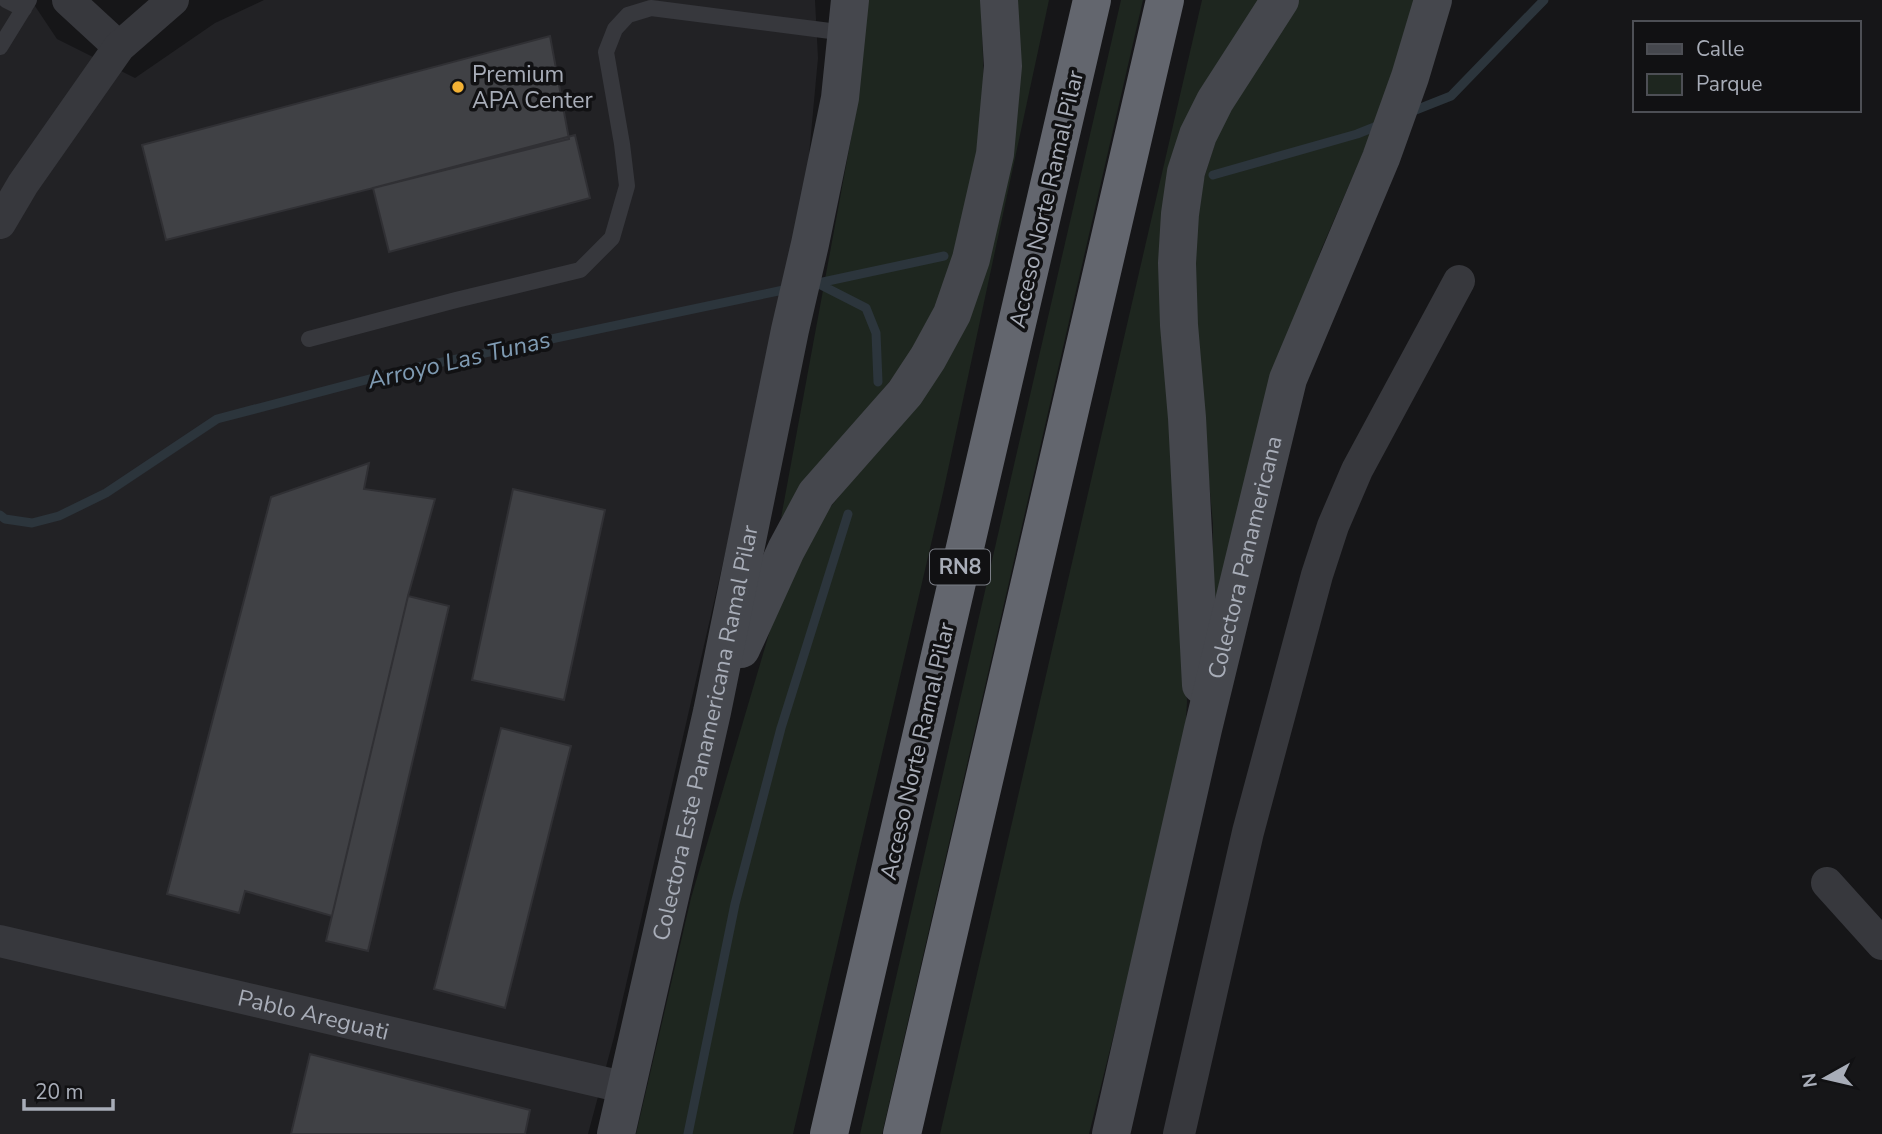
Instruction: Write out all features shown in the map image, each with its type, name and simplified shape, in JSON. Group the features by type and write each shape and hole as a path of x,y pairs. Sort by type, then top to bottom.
{"highway":[{"name":"Acceso Norte Ramal Pilar","path":"829,1134 1092,0"},
{"path":"902,1134 1166,0"}],"street":[{"path":"68,0 118,47"},
{"path":"0,223 23,184 118,47 173,0"},
{"path":"712,712 786,550 816,494 905,393 952,314 971,259 995,153 1003,66 999,0"},
{"path":"1203,729 1187,418 1179,325 1177,263 1180,214 1186,172 1198,135 1214,101 1280,0"},
{"name":"Colectora Panamericana","path":"1111,1134 1203,729 1288,379 1381,158 1410,77 1433,0"},
{"name":"Colectora Este Panamericana Ramal Pilar","path":"616,1134 712,712 810,244 840,98 848,17"},
{"path":"1179,1134 1248,832 1317,575 1333,526 1357,470 1459,281"},
{"path":"1827,883 1882,944"},
{"name":"Pablo Areguati","path":"0,942 627,1088"}],"lane":[{"path":"0,47 26,4 6,0"},
{"path":"309,339 580,270 612,238 627,186 606,52 615,29 628,15 651,8 848,17"}],"shaded area":[{"path":"0,0 31,0 57,39 135,78 215,23 264,0 815,0 818,58 808,166 779,319 614,1037 588,1134 0,1134"}],"green space":[{"path":"867,0 981,0 984,87 976,170 954,270 914,352 781,518 857,106"},
{"path":"1009,0 1049,0 943,493 793,1134 636,1134 691,898 771,627 809,533 933,382"},
{"path":"1121,0 1143,0 882,1134 860,1134"},
{"path":"1202,0 1262,0 1191,116 1184,621 1187,702 1184,752 1089,1134 940,1134"},
{"path":"1294,0 1415,0 1381,111 1321,250 1261,419 1213,609 1213,524 1189,273 1192,217 1227,104"}],"building":[{"name":"Premium APA Center","path":"550,36 569,139 166,240 142,145"},
{"path":"575,135 590,198 389,252 373,188"},
{"path":"369,463 364,489 435,499 408,596 332,916 245,891 239,913 167,894 271,497"},
{"path":"513,489 605,510 564,700 472,680"},
{"path":"408,596 449,606 368,951 326,941"},
{"path":"501,728 571,746 505,1008 434,989"},
{"path":"310,1054 530,1110 525,1134 291,1134"}],"waterway":[{"path":"1408,113 1451,96 1544,0"},
{"path":"1213,175 1357,134 1382,124"},
{"name":"Arroyo Las Tunas","path":"809,285 944,256"},
{"path":"817,283 866,308 876,333 878,382"},
{"name":"Arroyo Las Tunas","path":"0,515 5,519 32,523 59,516 106,493 217,419 400,371 788,289"},
{"path":"688,1134 735,904 781,728 848,514"}],"place":[{"name":"Premium APA Center","path":"458,87"}]}
